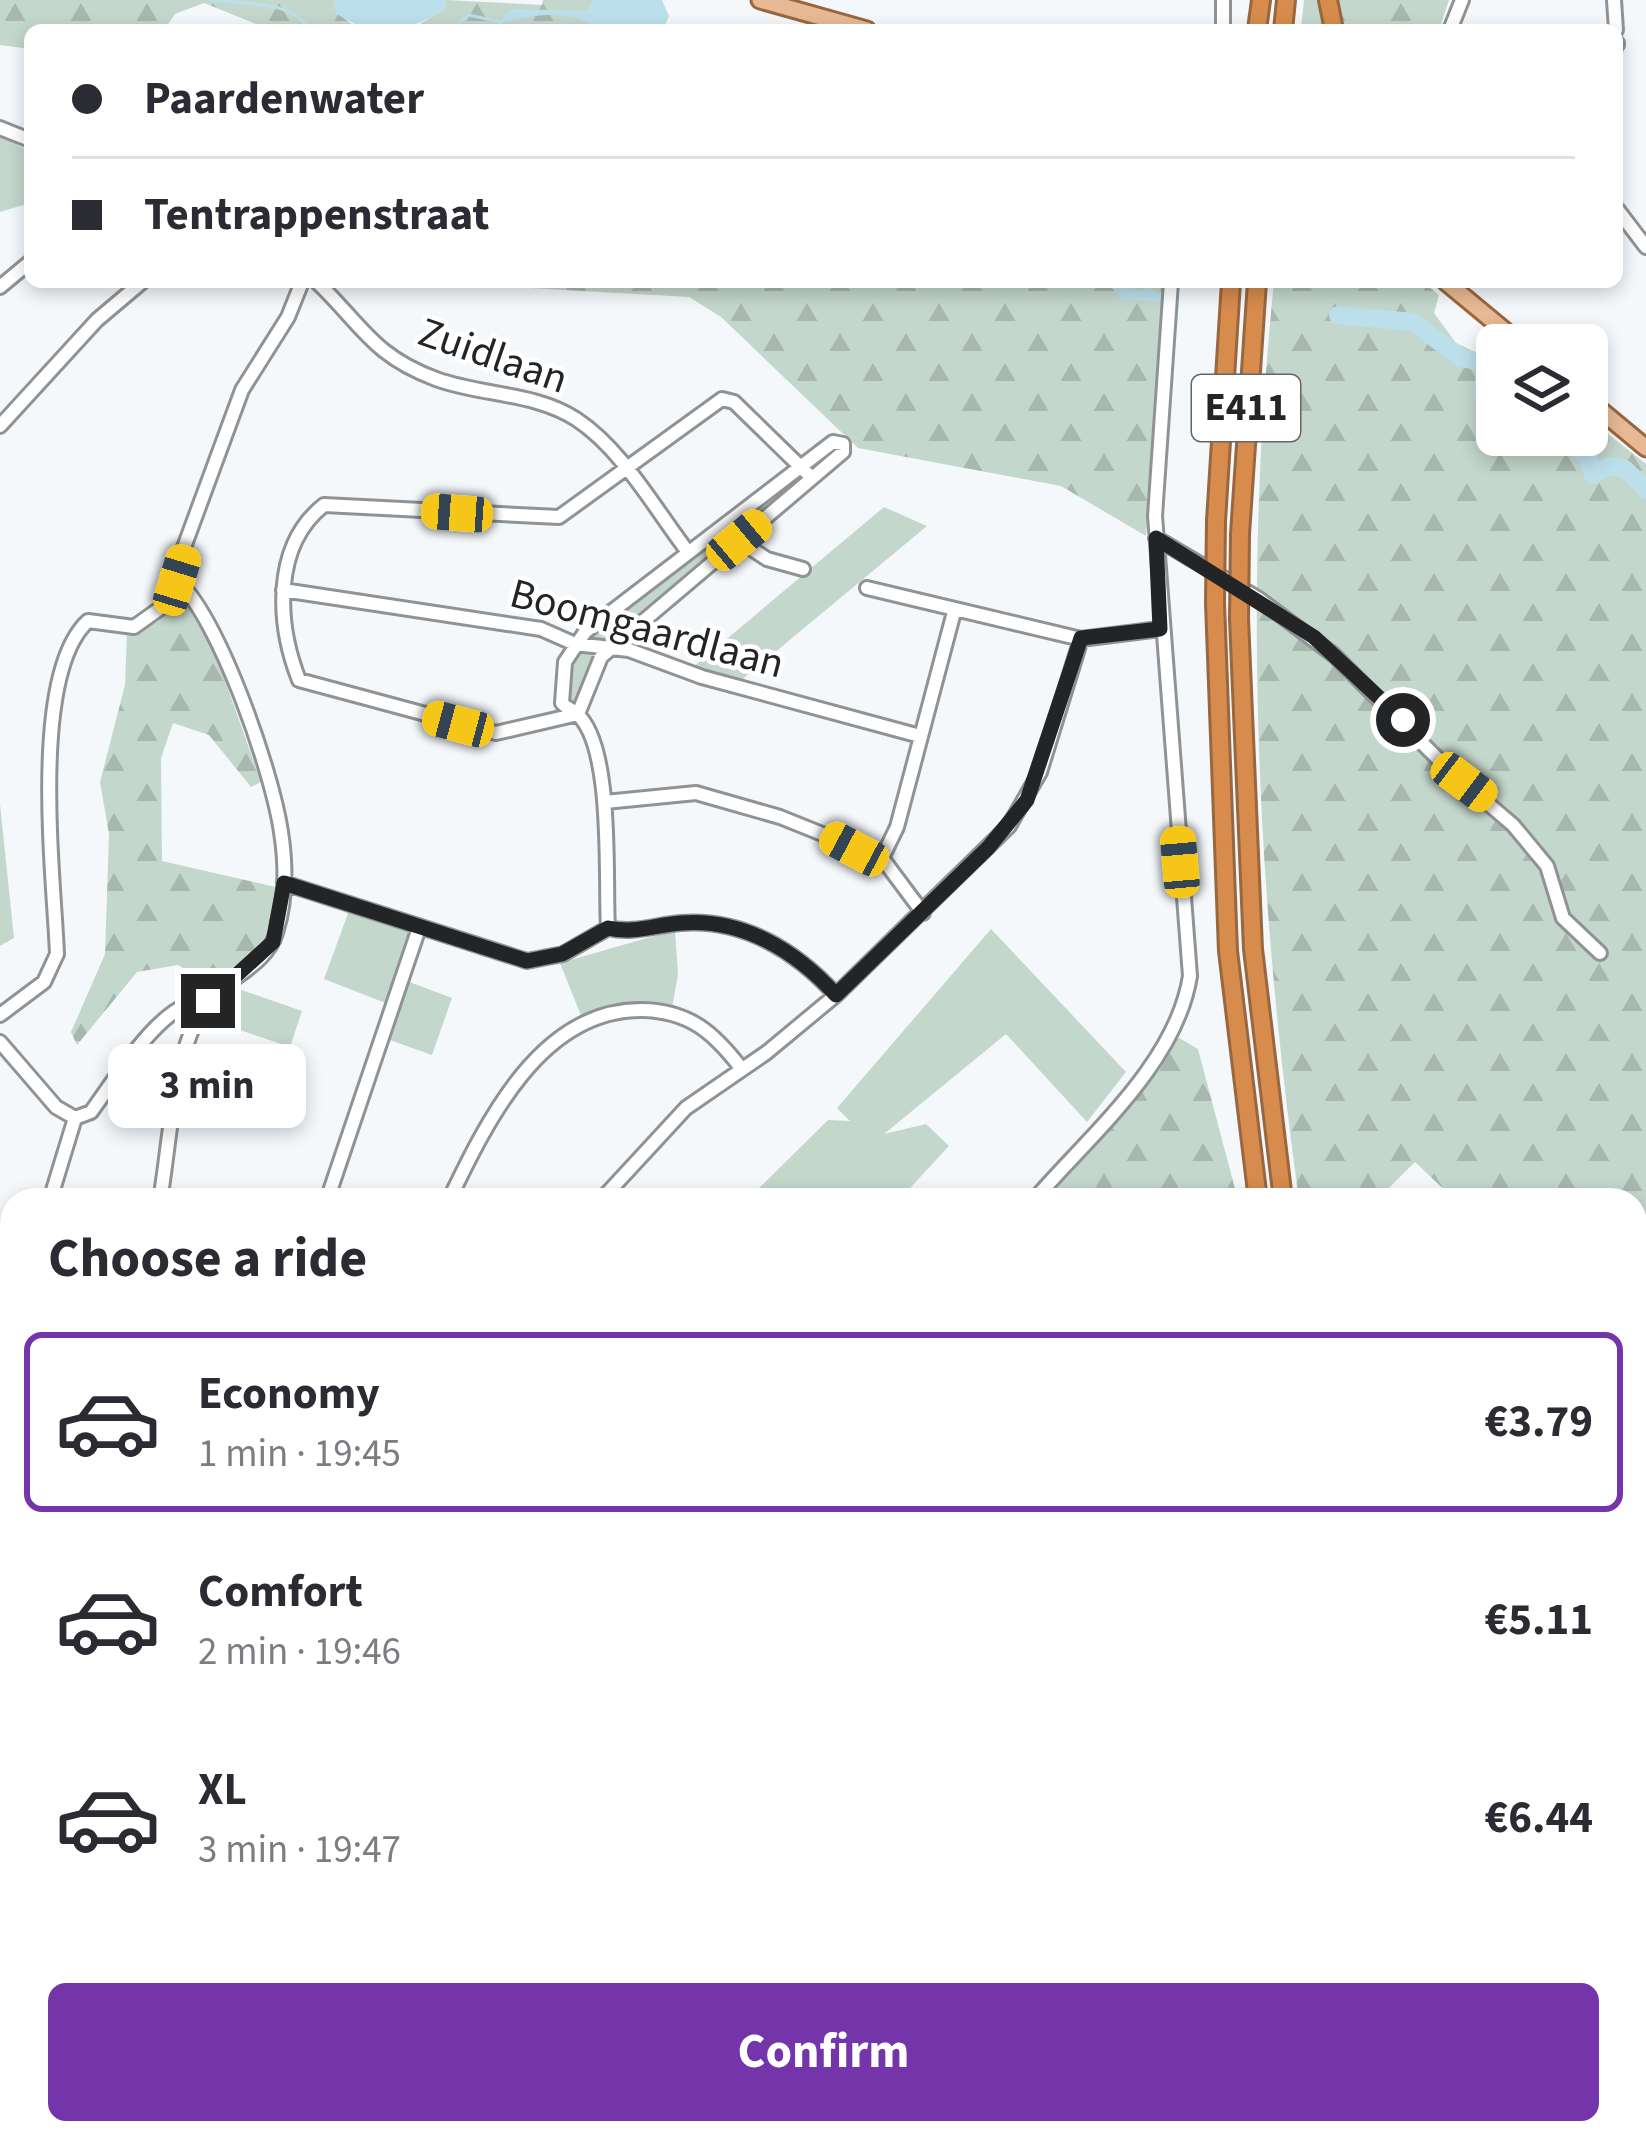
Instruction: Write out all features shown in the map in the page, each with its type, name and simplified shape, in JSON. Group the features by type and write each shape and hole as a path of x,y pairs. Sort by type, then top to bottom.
{"highway":[{"name":"E411","path":"1231,288 1215,603 1228,951 1257,1188"},
{"name":"E411","path":"1256,288 1239,619 1253,949 1282,1188"}],"main road":[{"path":"760,0 846,24"},
{"path":"1453,288 1497,324"},
{"path":"1608,416 1646,448"}],"street":[{"path":"1623,217 1646,248"},
{"path":"0,287 24,267"},
{"path":"0,426 97,320 135,288"},
{"path":"0,1015 44,982 57,954 48,765 56,696 75,639 95,620 134,627 147,622 177,580 242,390 289,317 300,288"},
{"name":"Zuidlaan","path":"322,288 352,326 398,362 443,381 566,413 599,437 688,552"},
{"path":"1044,1188 1165,1045 1185,1002 1191,954 1160,629 1156,538 1171,288"},
{"path":"578,714 496,733 308,685 296,671 283,590 296,538 324,505 559,517 722,399 734,402 812,478"},
{"path":"578,714 595,666 612,646 842,452 843,445 833,442 596,621 574,644 560,693 568,710 578,714 594,746 605,802 608,928"},
{"path":"1156,538 1258,599 1334,655 1451,772 1514,825 1547,866 1563,917 1600,953"},
{"path":"739,540 766,559 803,569"},
{"path":"162,1188 188,1045 208,1001 273,942 284,883 282,834 209,618 177,580"},
{"path":"867,588 953,612 1081,638 1160,629"},
{"name":"Boomgaardlaan","path":"283,590 541,629 574,644 612,646 702,677 920,736"},
{"path":"882,858 897,827 953,612"},
{"path":"612,1188 686,1108 836,995 1009,826 1027,800 1081,638"},
{"path":"605,802 672,792 719,797 882,858 923,913"},
{"path":"284,883 527,961 562,954 608,928 628,933 681,923 731,927 801,959 836,995"},
{"path":"331,1188 419,928"},
{"path":"0,1042 56,1108 75,1118 91,1112 166,1017 186,1003 208,1001"},
{"path":"456,1188 488,1128 537,1058 579,1025 610,1012 674,1014 704,1026 741,1068"},
{"path":"54,1188 75,1118"}],"green space":[{"path":"0,0 334,0 337,13 352,24 256,24 204,3 175,14 168,24 24,24 24,48 0,45"},
{"path":"446,0 542,5 543,0 594,0 587,10 595,24 420,24 444,9"},
{"path":"1304,0 1319,0 1324,24 1302,24"},
{"path":"1334,0 1449,0 1441,24 1338,24"},
{"path":"0,137 24,148 24,205 0,212"},
{"path":"532,288 1166,288 1146,536 1061,486 858,448 721,317 689,297"},
{"path":"1273,288 1430,288 1439,295 1434,313 1456,343 1476,352 1476,456 1608,456 1608,434 1646,464 1646,1188 1442,1188 1415,1162 1389,1188 1298,1188 1264,857 1258,512"},
{"path":"795,474 804,481 613,640 592,641 590,631"},
{"path":"884,507 927,526 739,682 692,668"},
{"path":"178,587 203,618 261,782 251,787 209,735 173,723 161,758 162,861 280,888 259,948 236,973 220,978 201,976 178,965 137,972 77,1045 71,1032 105,954 109,834 100,782 125,685 127,633 159,621"},
{"path":"580,651 595,656 578,704 570,703 565,682"},
{"path":"0,804 14,938 0,946"},
{"path":"350,908 413,931 388,1004 324,979"},
{"path":"991,929 1126,1072 1087,1122 1006,1034 884,1134 926,1124 949,1146 910,1188 759,1188 828,1120 850,1121 837,1108"},
{"path":"675,930 678,974 672,1009 627,1005 582,1018 560,963"},
{"path":"407,981 452,998 432,1055 387,1039"},
{"path":"236,988 302,1011 290,1047 207,1019 217,1002"},
{"path":"1176,1036 1198,1049 1235,1188 1051,1188"}],"water":[{"path":"334,0 446,0 444,9 413,24 356,24 336,13"},
{"path":"594,0 662,0 669,16 666,24 589,24 549,15 497,24 512,9 586,11"},
{"path":"1112,288 1152,288 1163,294 1162,302 1121,299"}],"waterway":[{"path":"211,0 280,8 304,24"},
{"path":"458,24 469,15 500,22"},
{"path":"1338,315 1413,322 1461,358 1476,361"},
{"path":"1587,456 1593,475 1609,466 1625,469 1646,490"}],"route":[{"path":"208,1001 263,956 273,942 284,883 527,961 562,954 608,928 628,933 681,923 731,927 801,959 836,995 988,848 1027,800 1081,638 1160,629 1156,538 1314,637 1403,720"}]}
